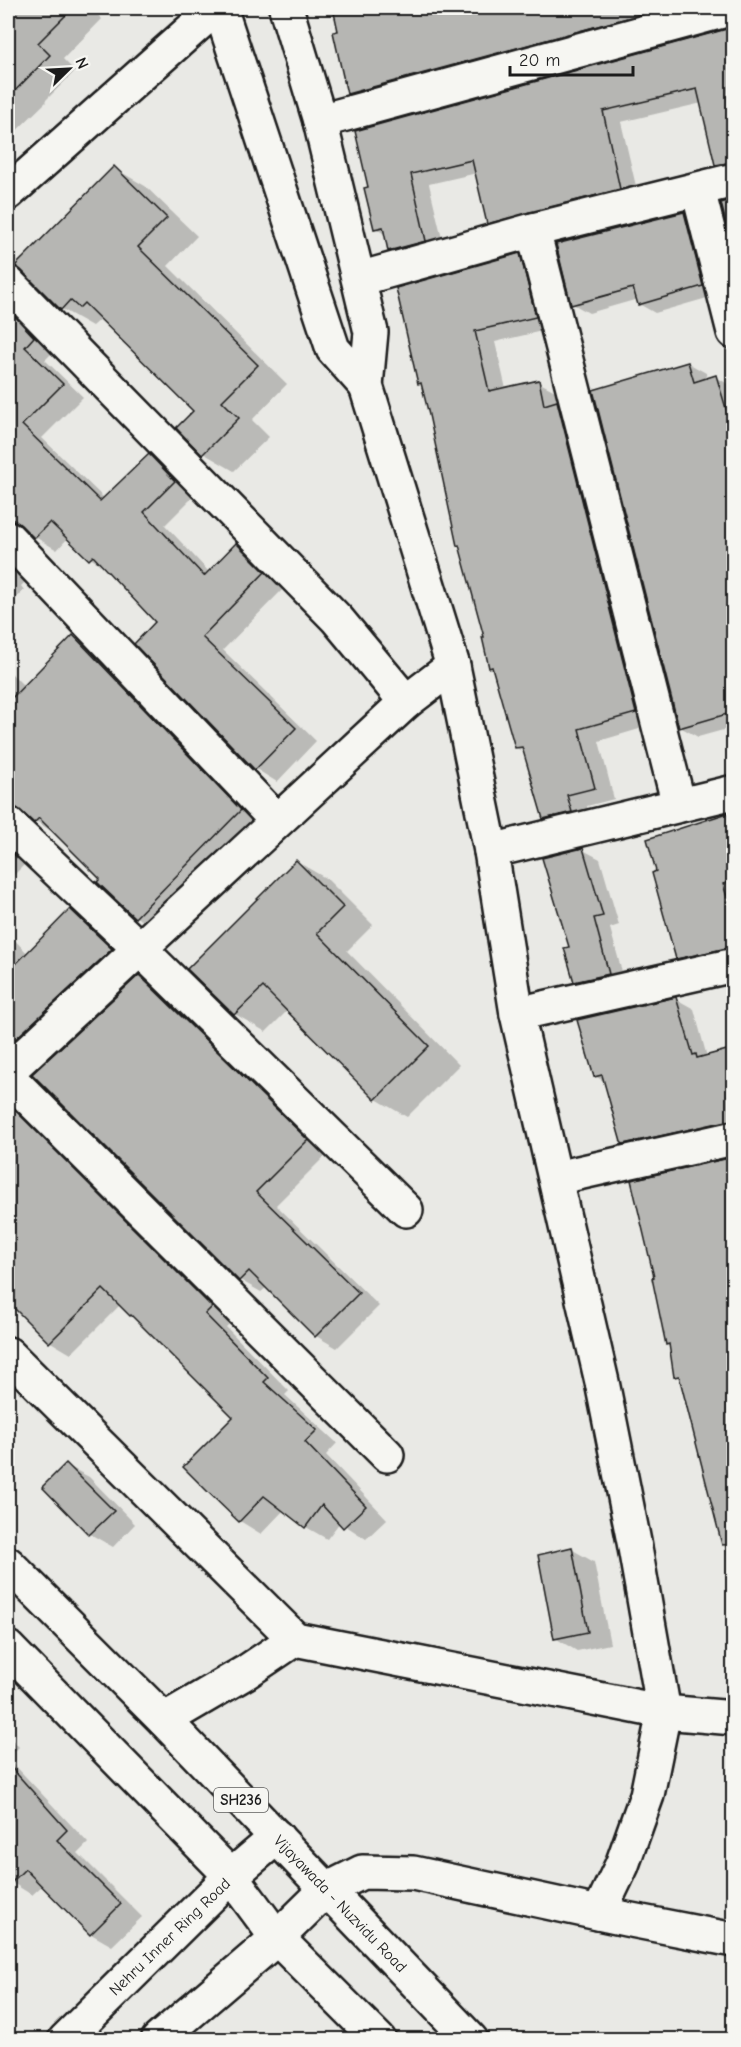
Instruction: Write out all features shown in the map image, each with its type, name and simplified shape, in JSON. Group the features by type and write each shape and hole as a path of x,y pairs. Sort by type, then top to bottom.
{"street":[{"path":"8,193 218,8 333,349 366,386"},
{"path":"286,8 320,121 371,332 366,386 453,666 490,851 518,1014 602,1382 634,1542 664,1712 647,1795 622,1865 599,1913"},
{"path":"320,121 733,8"},
{"path":"359,279 533,230 734,180"},
{"path":"698,190 734,332"},
{"path":"533,230 679,805"},
{"path":"8,283 337,620 406,702"},
{"path":"8,538 277,820"},
{"path":"8,1071 406,702 453,666"},
{"path":"490,851 734,792"},
{"path":"8,824 140,949 406,1210"},
{"path":"518,1014 734,965"},
{"path":"8,1077 387,1455"},
{"path":"556,1178 734,1138"},
{"path":"8,1354 286,1645 664,1712 734,1718"},
{"name":"Vijayawada - Nuzvidu Road","path":"8,1564 164,1720 471,2040"},
{"path":"164,1720 246,1672 286,1645"},
{"path":"8,1648 231,1876 277,1938 379,2040"},
{"name":"Nehru Inner Ring Road","path":"65,2040 231,1876 277,1837"},
{"path":"159,2040 277,1938 326,1890 362,1872 412,1872 734,1940"}],"building":[{"path":"8,8 73,8 38,43 50,55 8,98"},
{"path":"333,8 664,8 347,94 333,32 338,31"},
{"path":"734,27 734,162 715,165 697,89 603,111 620,189 487,224 472,160 411,174 426,241 388,251 383,227 374,229 364,188 368,187 355,131"},
{"path":"114,166 167,218 138,247 258,365 222,401 239,418 202,455 176,428 193,411 84,303 79,308 70,300 61,310 15,266"},
{"path":"734,199 734,254 721,203"},
{"path":"684,212 703,286 638,305 633,288 571,305 556,244"},
{"path":"520,253 536,317 475,331 489,391 539,380 544,405 557,401 636,713 579,729 595,788 567,795 572,812 543,819 522,747 515,748 492,667 489,668 482,637 484,637 459,545 457,546 429,415 421,383 418,384 396,288"},
{"path":"8,309 34,337 25,347 63,384 22,425 100,501 149,454 175,481 144,512 204,576 236,543 265,572 202,637 296,728 255,770 134,644 155,622 93,556 89,560 50,522 34,538 14,520 8,520"},
{"path":"688,362 694,382 716,375 734,435 734,712 679,728 593,390"},
{"path":"73,635 241,810 135,918 97,882 100,879 39,818 34,823 20,810 8,806 8,702"},
{"path":"734,811 734,880 723,884 734,920 734,947 676,959 652,873 656,871 647,839"},
{"path":"583,848 603,916 594,918 609,974 574,982 564,948 569,947 542,858"},
{"path":"296,860 343,907 317,933 429,1046 375,1100 263,987 234,1015 187,969"},
{"path":"70,909 112,949 8,1046 8,972"},
{"path":"139,975 308,1140 256,1192 359,1293 315,1337 249,1271 239,1281 32,1074"},
{"path":"676,997 693,1055 696,1054 697,1058 734,1048 734,1120 623,1144 602,1075 594,1077 577,1020"},
{"path":"8,1103 212,1307 205,1314 268,1378 264,1382 317,1430 305,1442 366,1506 343,1528 322,1505 305,1528 264,1496 239,1522 208,1492 183,1467 233,1417 103,1289 49,1343 8,1302"},
{"path":"734,1157 734,1544 722,1545 679,1376 674,1377 669,1344 666,1345 652,1278 654,1277 631,1180"},
{"path":"66,1463 114,1511 89,1535 42,1487"},
{"path":"572,1547 588,1632 554,1639 538,1555"},
{"path":"8,1764 67,1830 57,1840 121,1904 90,1935 25,1869 8,1886"}]}
